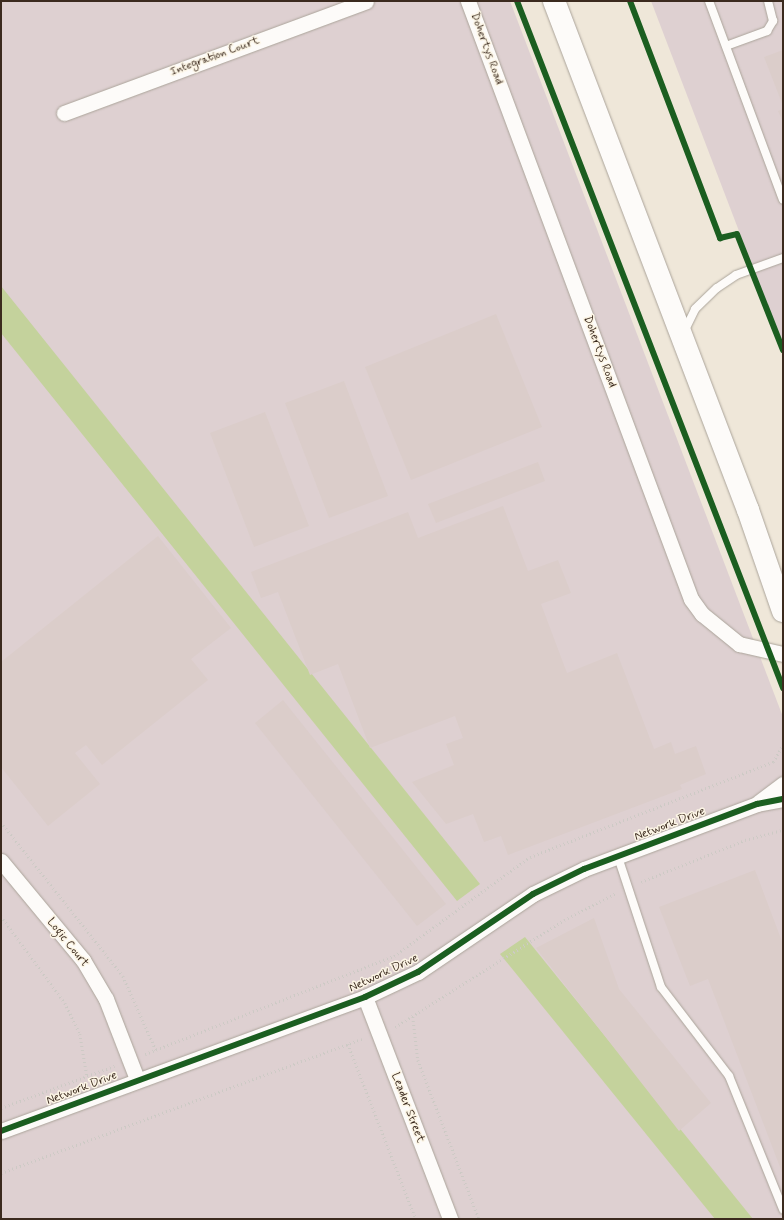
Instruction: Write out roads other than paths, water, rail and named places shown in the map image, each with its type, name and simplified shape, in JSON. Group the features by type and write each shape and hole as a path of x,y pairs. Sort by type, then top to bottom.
{"main road":[{"path":"554,1 748,510 783,611"},
{"path":"748,510 783,574"}],"street":[{"name":"Integration Court","path":"64,113 366,1"},
{"name":"Dohertys Road","path":"468,1 690,599 702,614 739,644 783,654"},
{"name":"Network Drive","path":"757,804 783,784"},
{"name":"Network Drive","path":"1,1131 137,1079 365,997 418,972 533,894 618,857 757,804 783,799"},
{"name":"Logic Court","path":"1,861 83,960 106,1000 137,1079"},
{"name":"Leader Street","path":"365,997 450,1219"}],"lane":[{"path":"709,1 783,200"},
{"path":"726,46 767,31 773,21 768,1"},
{"path":"682,337 695,309 717,288 736,275 783,258"},
{"path":"618,857 661,987 729,1076 783,1209"}]}
